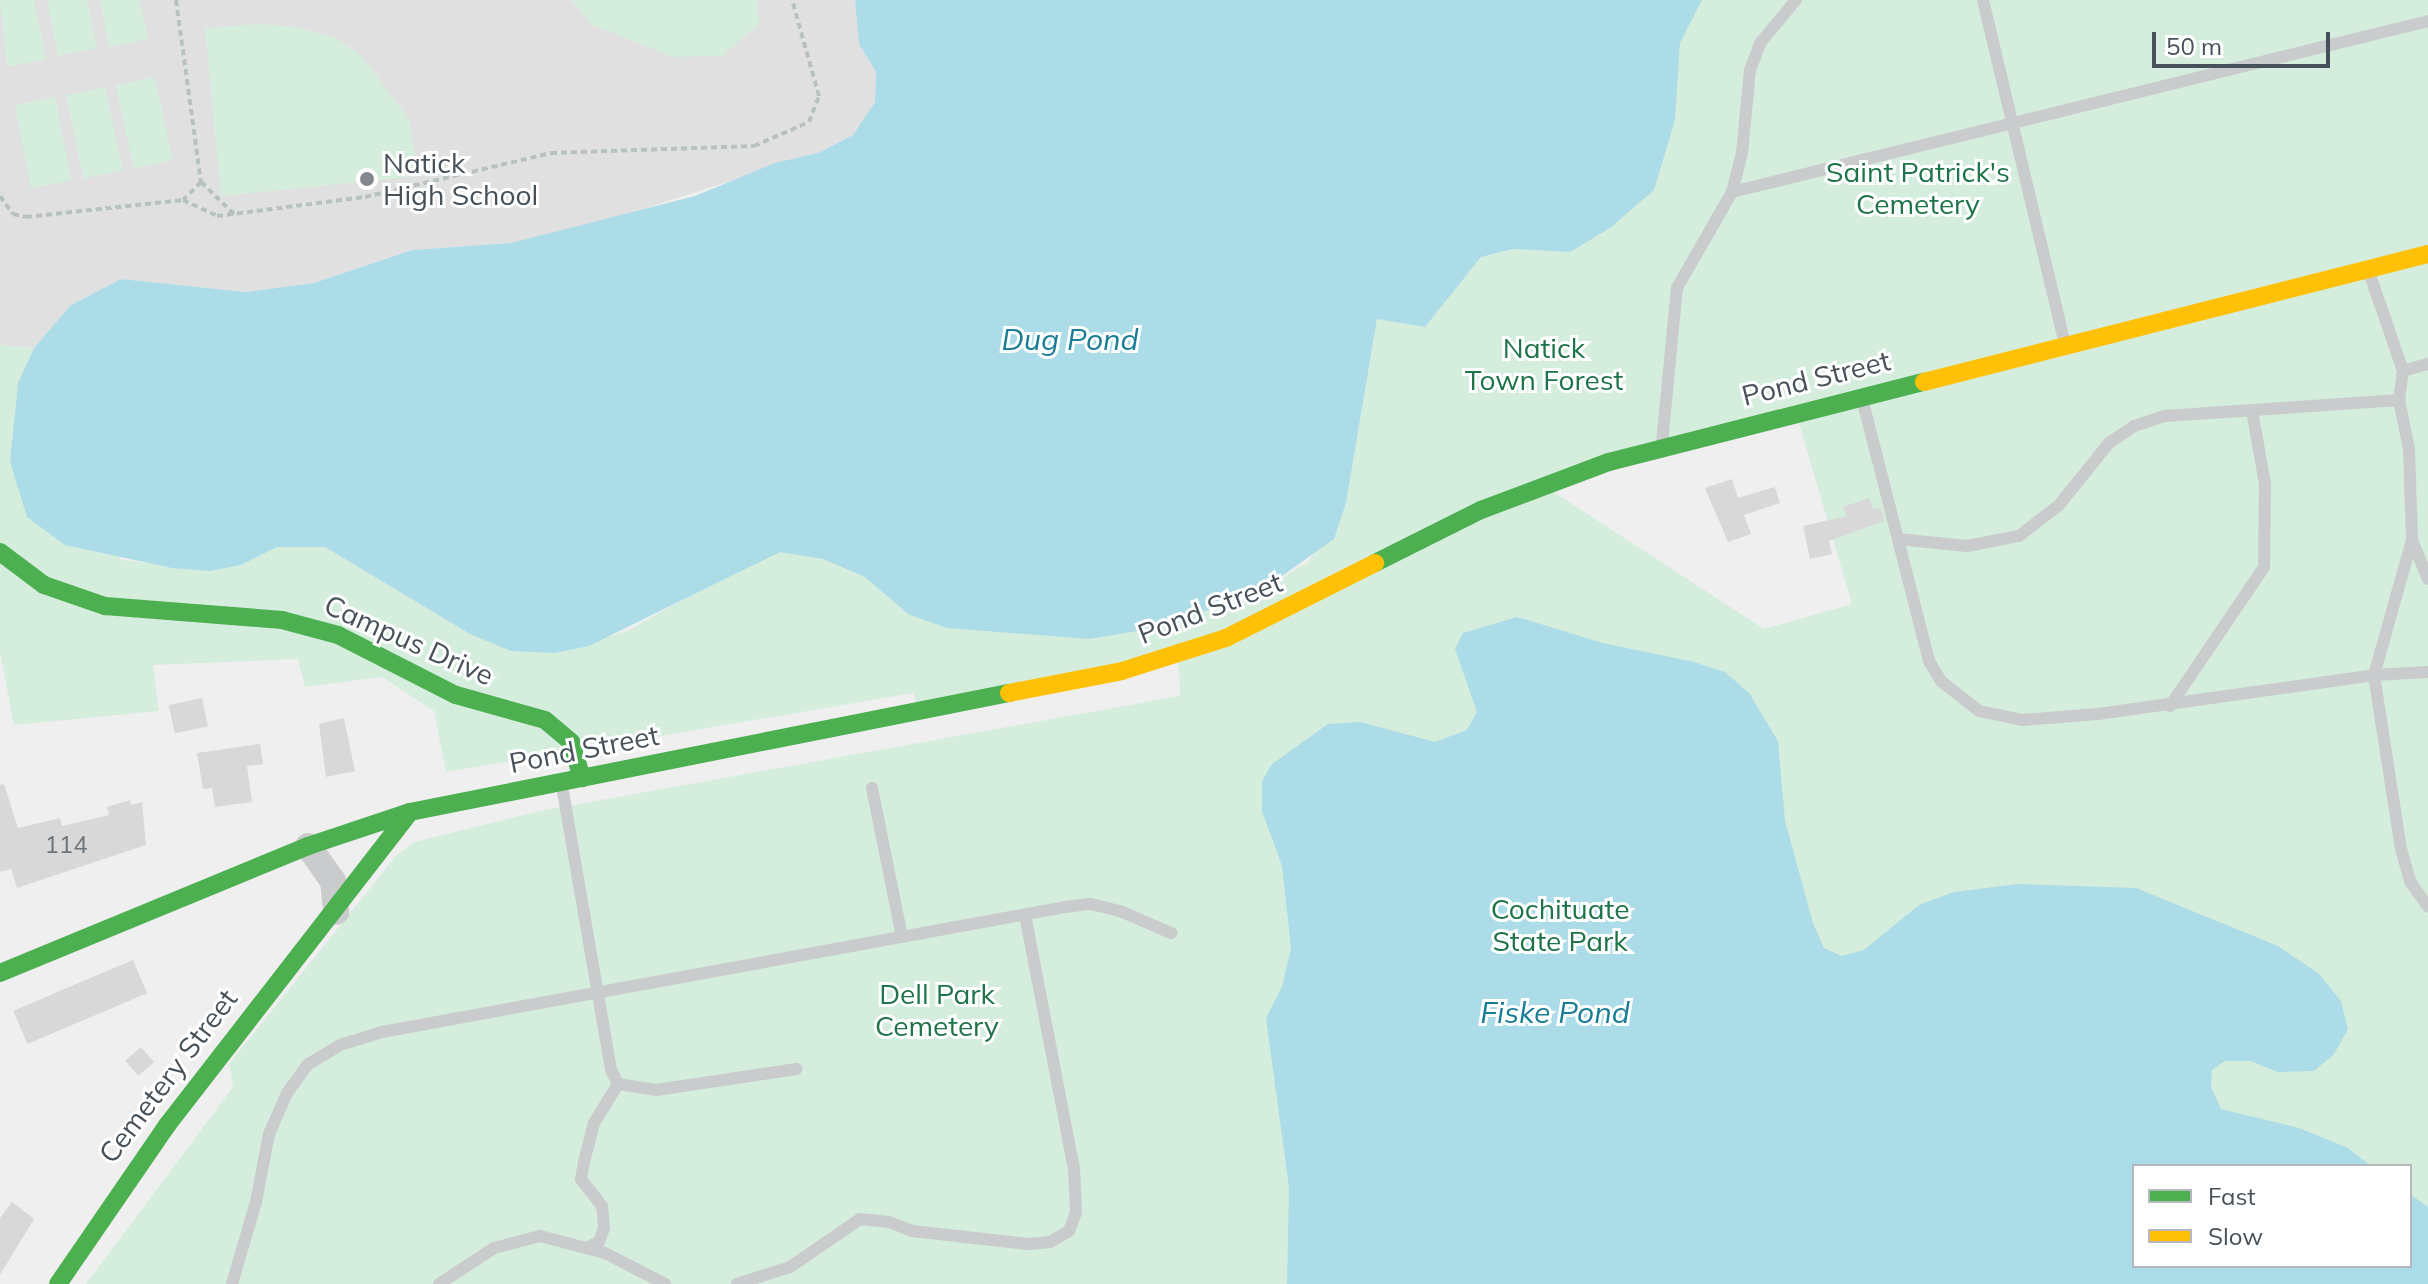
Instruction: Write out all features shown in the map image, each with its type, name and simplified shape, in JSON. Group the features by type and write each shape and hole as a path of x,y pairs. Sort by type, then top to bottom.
{"street":[{"name":"Pond Street","path":"0,973 308,846 410,812 970,705 1136,667 1226,638 1481,510 1661,446 2428,254"},
{"name":"Campus Drive","path":"0,552 44,585 105,606 282,620 338,635 456,695 545,720 571,742 582,778"},
{"name":"Cemetery Street","path":"58,1284 168,1124 336,912 410,812"},
{"path":"308,846 333,881 336,912"}],"lane":[{"path":"1661,446 1677,288 1732,192 1742,153 1750,70 1761,42 1796,0"},
{"path":"1983,0 2065,343"},
{"path":"1732,192 2428,21"},
{"path":"2368,269 2403,371 2399,400 2409,449 2412,540 2374,675 2401,849 2411,883 2428,906"},
{"path":"2403,371 2428,364"},
{"path":"1862,396 1929,661 1941,681 1979,711 2022,720 2170,706 2374,675 2428,672"},
{"path":"1898,539 1967,546 2019,536 2043,521 2109,443 2134,426 2165,416 2399,400"},
{"path":"2170,706 2264,567 2265,484 2252,410"},
{"path":"2412,540 2428,579"},
{"path":"561,782 598,993 618,1084 594,1123 584,1162 581,1179 602,1206 604,1228 599,1242 586,1248"},
{"path":"872,788 902,937"},
{"path":"232,1284 256,1202 269,1134 287,1093 307,1065 340,1045 382,1032 1091,904 1171,933"},
{"path":"737,1284 790,1267 860,1219 889,1222 912,1231 1028,1244 1050,1242 1069,1231 1076,1213 1074,1169 1025,915"},
{"path":"618,1084 656,1090 796,1069"},
{"path":"439,1284 515,1239 540,1236 628,1263 665,1284"}],"path":[{"path":"176,0 201,182 235,214"},
{"path":"183,200 201,213 235,214 365,197 551,153 754,146 809,122 819,96 792,0"},
{"path":"0,196 13,214 26,217 183,200 201,182"}],"shaded area":[{"name":"Natick High School","path":"0,0 855,0 859,44 876,72 875,102 853,135 818,153 590,226 511,243 412,250 314,283 246,292 121,279 71,305 34,348 0,345"}],"green space":[{"path":"0,0 34,0 46,59 7,67"},
{"path":"47,0 87,0 97,48 58,56"},
{"path":"100,0 140,0 148,39 109,47"},
{"path":"571,0 757,0 759,24 722,56 673,57 591,24"},
{"path":"1702,0 2428,0 2428,1284 86,1284 233,1087 229,1064 396,856 414,842 540,811 1180,696 1178,655 917,715 914,693 446,772 434,711 382,677 305,687 298,659 153,665 159,711 14,725 0,652 0,345 34,348 18,384 10,462 122,560 210,571 241,565 277,547 325,547 470,634 555,653 627,631 760,557 780,551 823,559 866,577 908,614 1089,639 1127,632 1268,586 1308,562 1346,503 1377,319 1425,327 1481,257 1513,249 1570,252","holes":["1796,413 1852,604 1764,629 1543,485"]},
{"path":"260,24 297,27 335,38 361,55 409,119 419,176 221,196 205,28"},
{"path":"155,77 173,160 134,168 116,85"},
{"path":"105,87 123,170 84,178 66,95"},
{"path":"55,97 71,180 31,188 15,105"}],"water":[{"name":"Dug Pond","path":"855,0 1702,0 1680,43 1675,120 1654,190 1610,228 1570,252 1513,249 1481,257 1425,327 1377,319 1346,503 1334,539 1268,586 1167,626 1089,639 947,628 908,614 865,577 823,559 780,552 589,646 555,653 511,651 470,634 325,547 277,547 241,565 210,571 172,568 65,545 27,517 10,461 18,383 34,348 71,305 121,279 246,292 314,283 412,250 511,243 695,196 775,163 818,153 853,135 875,102 876,72 859,44"},
{"name":"Fiske Pond","path":"1517,617 1603,643 1694,662 1725,672 1749,693 1778,741 1785,821 1813,923 1824,948 1841,956 1864,950 1919,905 1954,892 2017,884 2136,888 2278,946 2318,973 2341,1001 2348,1029 2334,1054 2314,1071 2277,1072 2251,1061 2225,1061 2212,1070 2211,1087 2221,1109 2299,1128 2348,1148 2368,1164 2132,1164 2132,1268 2412,1268 2412,1195 2428,1207 2428,1284 1287,1284 1289,1188 1266,1018 1282,987 1291,948 1282,866 1262,811 1262,781 1272,764 1328,724 1360,722 1435,742 1467,730 1477,712 1455,649 1463,633"}],"building":[{"path":"1732,479 1738,498 1775,487 1780,503 1744,515 1751,534 1728,542 1705,488"},
{"path":"1869,498 1873,509 1881,508 1884,521 1829,541 1832,554 1810,559 1803,526 1847,516 1843,507"},
{"path":"202,698 208,726 175,733 169,705"},
{"path":"344,718 355,771 326,777 319,724"},
{"path":"260,744 263,764 247,766 252,802 215,807 212,788 203,789 197,753"},
{"path":"4,784 18,828 60,818 62,826 109,815 107,807 130,800 131,805 142,802 146,845 17,888 11,869 0,872 0,785"},
{"path":"133,960 147,993 27,1044 13,1011"},
{"path":"141,1047 154,1062 138,1076 125,1061"},
{"path":"12,1202 34,1219 0,1275 0,1218"}],"traffic: fast":[{"path":"1375,563 1481,510 1609,462 1924,382"},
{"path":"0,552 44,585 105,606 282,620 338,635 456,695 545,720 571,742 582,778"},
{"path":"0,973 308,846 410,812 1009,693"},
{"path":"58,1284 168,1124 410,812"}],"traffic: slow":[{"path":"1924,382 2428,254"},
{"path":"1009,693 1122,671 1226,638 1375,563"}],"place":[{"name":"Natick High School","path":"367,179"}],"park label":[{"name":"Saint Patrick's Cemetery","path":"1918,188"},
{"name":"Natick Town Forest","path":"1544,364"},
{"name":"Cochituate State Park","path":"1560,925"},
{"name":"Dell Park Cemetery","path":"937,1010"}]}
